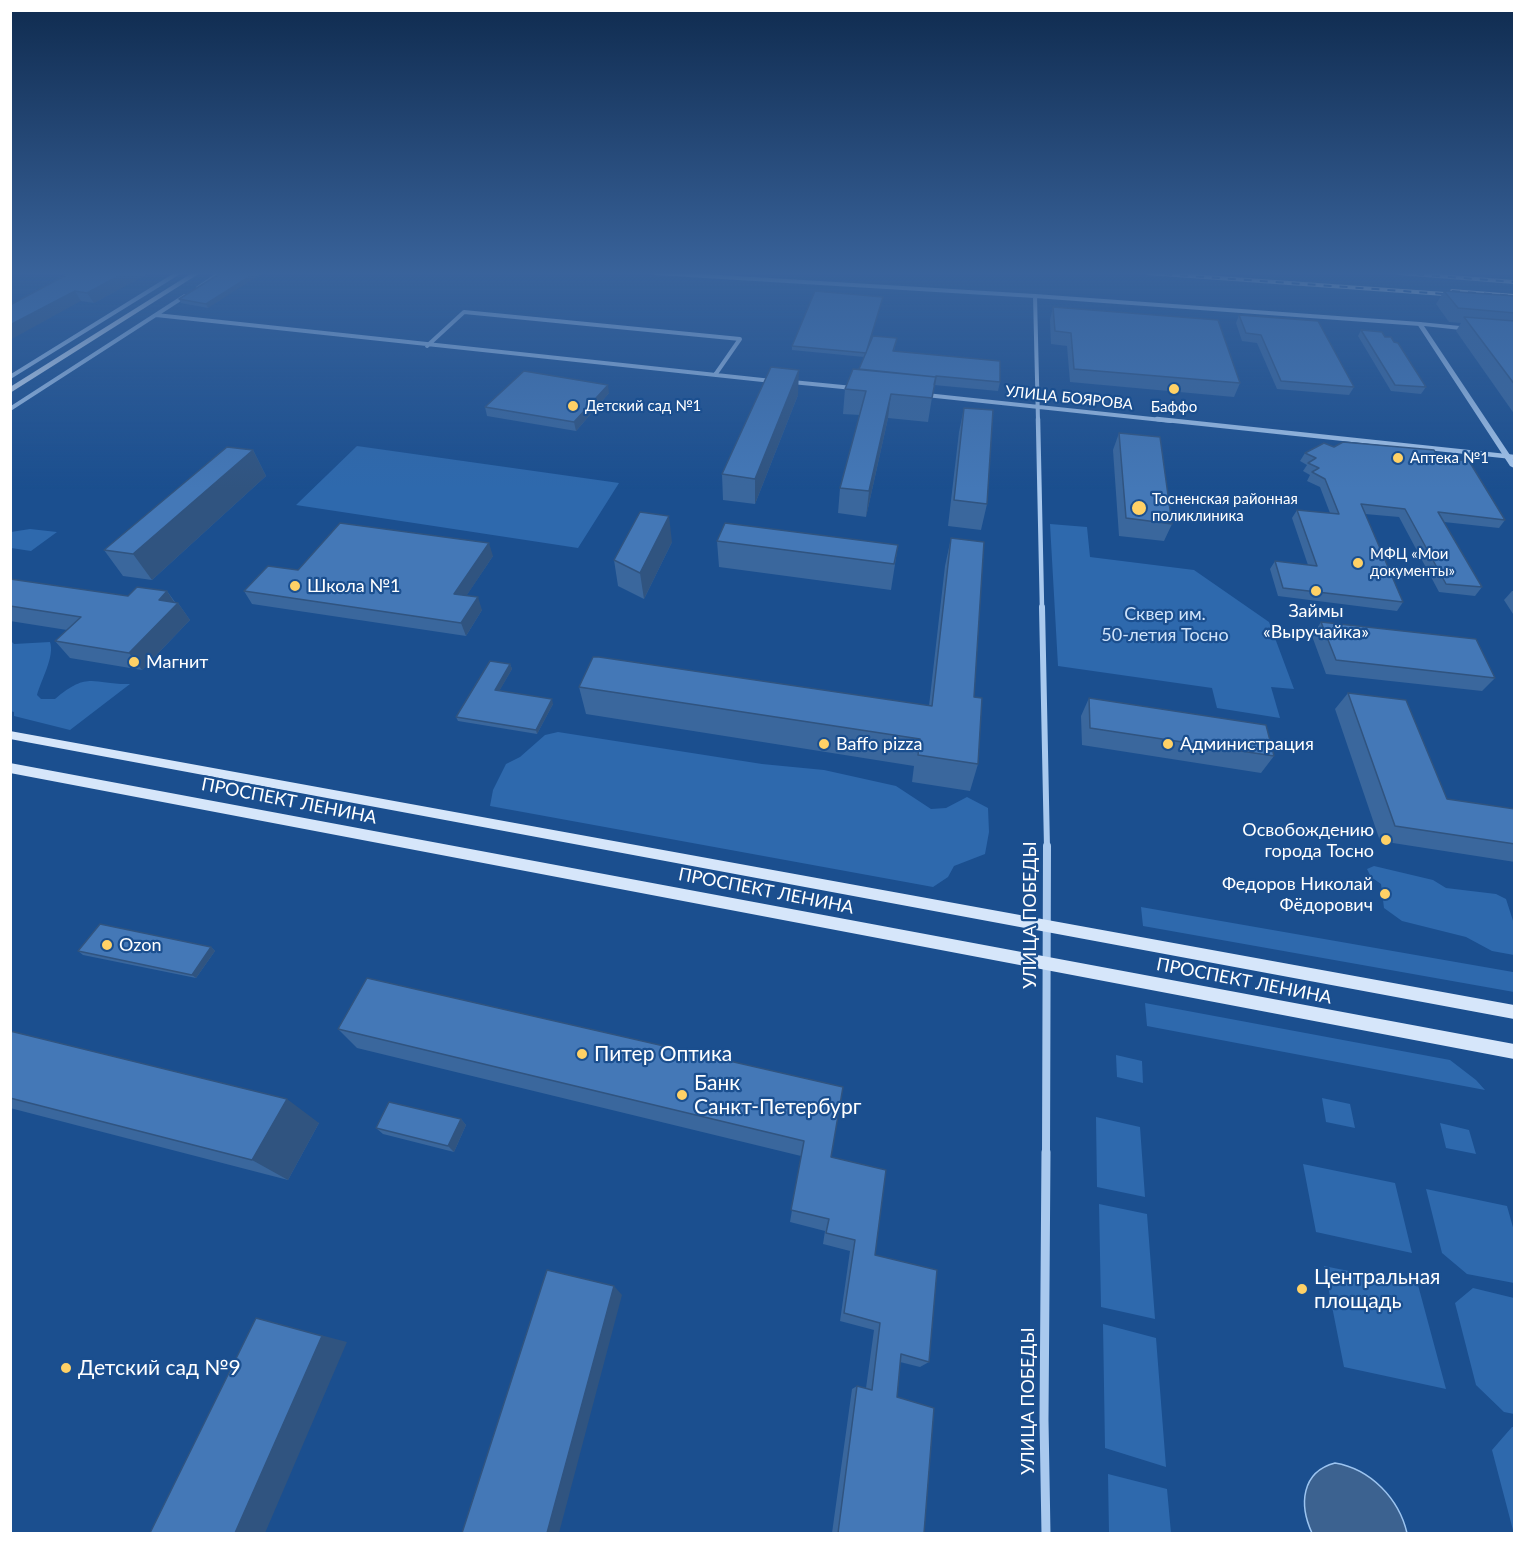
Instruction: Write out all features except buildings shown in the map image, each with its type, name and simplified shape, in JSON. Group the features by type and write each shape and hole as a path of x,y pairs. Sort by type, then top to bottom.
{"main road":[{"path":"10,392 84,345"},
{"name":"ПРОСПЕКТ ЛЕНИНА","path":"10,735 1515,1012"},
{"name":"ПРОСПЕКТ ЛЕНИНА","path":"10,768 1515,1052"}],"street":[{"path":"10,377 62,345"},
{"path":"10,409 109,345"},
{"path":"419,345 773,381"},
{"path":"715,375 736,345"},
{"name":"УЛИЦА ПОБЕДЫ","path":"1036,345 1048,925 1044,1420 1046,1533"},
{"path":"1434,345 1515,466"},
{"path":"784,382 854,388"},
{"name":"УЛИЦА БОЯРОВА","path":"923,395 1511,457"}],"green space":[{"path":"357,446 619,483 578,548 296,505"},
{"name":"Сквер им. 50-летия Тосно","path":"1050,524 1087,527 1090,557 1194,570 1269,622 1294,689 1271,687 1280,718 1217,708 1212,688 1058,666"},
{"path":"30,529 57,532 31,551 11,548 11,532"},
{"path":"11,641 14,644 50,642 51,654 37,695 41,699 55,699 66,690 84,682 130,684 70,730 14,716 14,712 10,711"},
{"path":"558,732 762,764 824,770 896,786 931,809 946,808 967,797 988,808 989,832 985,854 954,866 948,877 933,887 490,806 493,790 506,764 520,757 545,735"},
{"path":"1374,866 1433,880 1446,888 1496,894 1506,899 1514,924 1514,955 1492,951 1466,937 1402,921 1384,908 1381,884 1371,877 1367,869"},
{"path":"1141,907 1513,972 1514,992 1143,926"},
{"path":"1145,1003 1450,1060 1485,1090 1147,1026"},
{"path":"1116,1055 1142,1061 1143,1083 1117,1077"},
{"path":"1322,1098 1350,1104 1355,1128 1326,1122"},
{"path":"1096,1117 1140,1127 1145,1197 1097,1187"},
{"path":"1440,1123 1469,1130 1476,1154 1446,1148"},
{"path":"1303,1164 1395,1183 1412,1253 1316,1232"},
{"path":"1426,1189 1507,1206 1514,1231 1514,1283 1467,1274 1442,1253"},
{"path":"1099,1204 1147,1214 1155,1319 1101,1307"},
{"path":"1324,1266 1418,1285 1446,1389 1344,1367"},
{"path":"1473,1288 1514,1298 1514,1414 1504,1412 1476,1385 1455,1303"},
{"path":"1103,1324 1156,1338 1166,1467 1105,1448"},
{"path":"1514,1427 1514,1534 1492,1450"},
{"path":"1108,1474 1167,1489 1171,1533 1109,1533"}],"shaded area":[{"path":"1335,1463 1360,1472 1382,1488 1397,1509 1407,1533 1312,1533 1305,1512 1306,1491 1315,1474"}],"place":[{"name":"Баффо","path":"1174,389"},
{"name":"Детский сад №1","path":"573,406"},
{"name":"Аптека №1","path":"1398,458"},
{"name":"Тосненская районная поликлиника","path":"1139,508"},
{"name":"МФЦ «Мои документы»","path":"1358,563"},
{"name":"Школа №1","path":"295,586"},
{"name":"Займы «Выручайка»","path":"1316,591"},
{"name":"Магнит","path":"134,662"},
{"name":"Baffo pizza","path":"824,744"},
{"name":"Администрация","path":"1168,744"},
{"name":"Освобождению города Тосно","path":"1386,840"},
{"name":"Федоров Николай Фёдорович","path":"1385,894"},
{"name":"Ozon","path":"107,945"},
{"name":"Питер Оптика","path":"582,1054"},
{"name":"Банк Санкт-Петербург","path":"682,1095"},
{"name":"Центральная площадь","path":"1302,1289"},
{"name":"Детский сад №9","path":"66,1368"}]}
